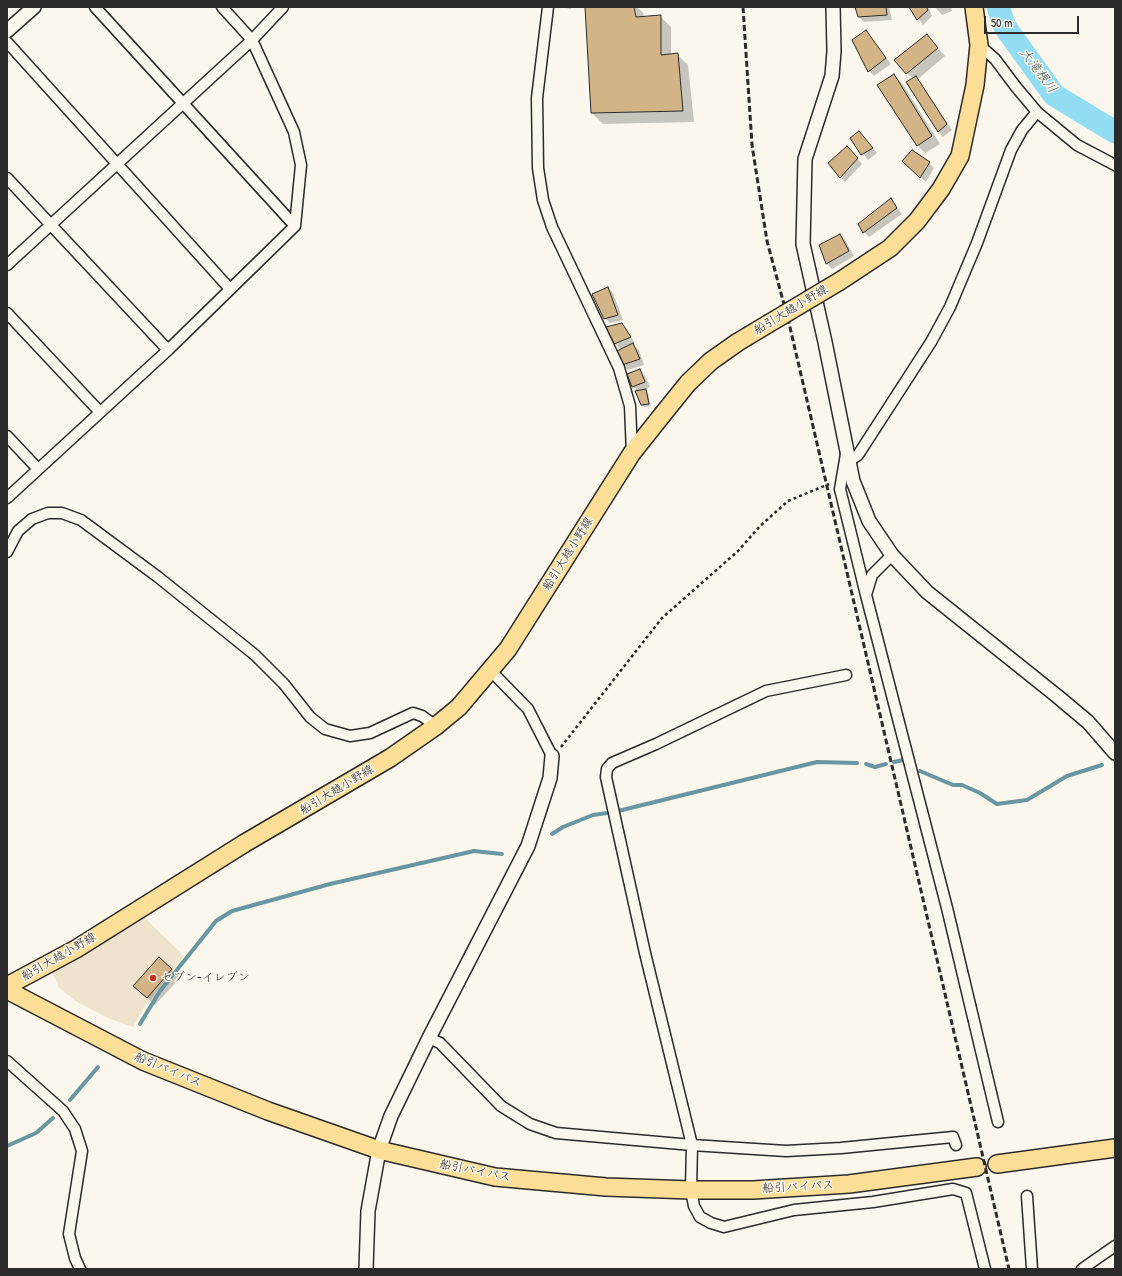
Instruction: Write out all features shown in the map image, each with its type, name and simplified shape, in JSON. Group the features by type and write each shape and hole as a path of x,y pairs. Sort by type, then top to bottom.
{"main road":[{"name":"船引大越小野線","path":"7,986 76,949 238,847 390,758 436,726 459,707 491,671 520,630 632,453 688,383 717,358 768,324 840,281 890,248 917,221 941,189 960,156 975,85 979,45 974,7"},
{"name":"船引バイパス","path":"7,990 143,1061 268,1111 379,1150 495,1177 606,1187 692,1190 753,1190 850,1184 977,1167"},
{"path":"997,1164 1115,1148"}],"street":[{"path":"7,31 34,7"},
{"path":"95,7 295,226"},
{"path":"7,498 99,411 168,350 295,226 301,165 294,132 252,40 222,7"},
{"path":"7,266 50,224 252,40 283,7"},
{"path":"548,7 537,98 538,168 543,200 552,227 620,368 630,406 632,453"},
{"path":"833,7 834,51 832,76 805,159 803,244 853,481 869,521 892,555 927,592 1088,722 1115,753"},
{"path":"7,42 230,289"},
{"path":"979,45 996,59 1016,87 1037,112 1078,145 1115,165"},
{"path":"848,456 858,455 931,342 977,243 1011,150 1022,130 1037,112"},
{"path":"7,178 168,350"},
{"path":"7,313 99,411"},
{"path":"7,436 38,469"},
{"path":"848,456 840,489 947,908 998,1122"},
{"path":"7,552 18,530 32,520 48,513 62,513 80,520 158,577 255,655 284,684 310,717 325,729 350,736 370,734 413,713 422,716 436,726"},
{"path":"866,595 872,575 892,555"},
{"path":"366,1269 368,1211 379,1150 392,1116 429,1038 528,846 550,778 552,756 528,709 491,671"},
{"path":"846,675 766,691 656,744 612,763 607,769 606,777 637,916 692,1145 692,1190 694,1206 700,1217 724,1227 794,1210 873,1202 953,1189 966,1193 985,1269"},
{"path":"429,1038 440,1044 501,1106 530,1124 556,1133 692,1145 786,1151 841,1148 953,1137 956,1146"},
{"path":"7,1061 63,1111 75,1129 82,1151 69,1234 75,1258 80,1269"},
{"path":"1027,1196 1032,1269"},
{"path":"1082,1269 1115,1246"}],"path":[{"path":"552,756 662,618 738,551 764,522 788,501 841,481"}],"shaded area":[{"path":"143,916 184,956 143,1009 133,1027 110,1019 77,1002 58,987 58,983 51,972"}],"building":[{"path":"585,7 634,7 636,17 661,15 661,55 678,53 683,111 591,113"},
{"path":"855,7 886,7 887,15 858,17"},
{"path":"909,7 926,7 928,10 917,20"},
{"path":"866,30 886,58 868,72 852,40"},
{"path":"927,34 938,48 906,74 894,60"},
{"path":"894,74 932,136 917,146 877,85"},
{"path":"916,76 947,124 938,132 906,82"},
{"path":"859,131 873,148 861,155 850,138"},
{"path":"847,146 858,158 840,178 828,163"},
{"path":"912,150 930,162 920,178 902,161"},
{"path":"891,198 897,208 863,233 858,224"},
{"path":"840,234 849,251 826,264 819,245"},
{"path":"608,287 618,315 604,319 592,294"},
{"path":"622,323 631,337 614,344 606,327"},
{"path":"633,343 640,359 622,365 617,351"},
{"path":"640,369 645,382 632,387 627,374"},
{"path":"646,389 649,404 641,405 635,391"},
{"name":"セブン-イレブン","path":"159,957 172,969 147,998 133,986"}],"waterway":[{"name":"大滝根川","path":"998,7 1005,27 1054,95 1115,132"},
{"path":"894,762 903,760"},
{"path":"552,834 563,827 593,815 614,812 817,762 857,763"},
{"path":"866,764 875,767 886,764"},
{"path":"920,771 953,785 962,785 980,793 997,804 1027,800 1067,776 1102,765"},
{"path":"140,1024 160,991 216,921 232,911 330,884 474,851 502,854"},
{"path":"70,1100 98,1067"},
{"path":"7,1146 36,1133 53,1118"}],"railway":[{"path":"743,7 752,145 767,241 789,323 1009,1269"}],"place":[{"name":"セブン-イレブン","path":"153,978"}]}
